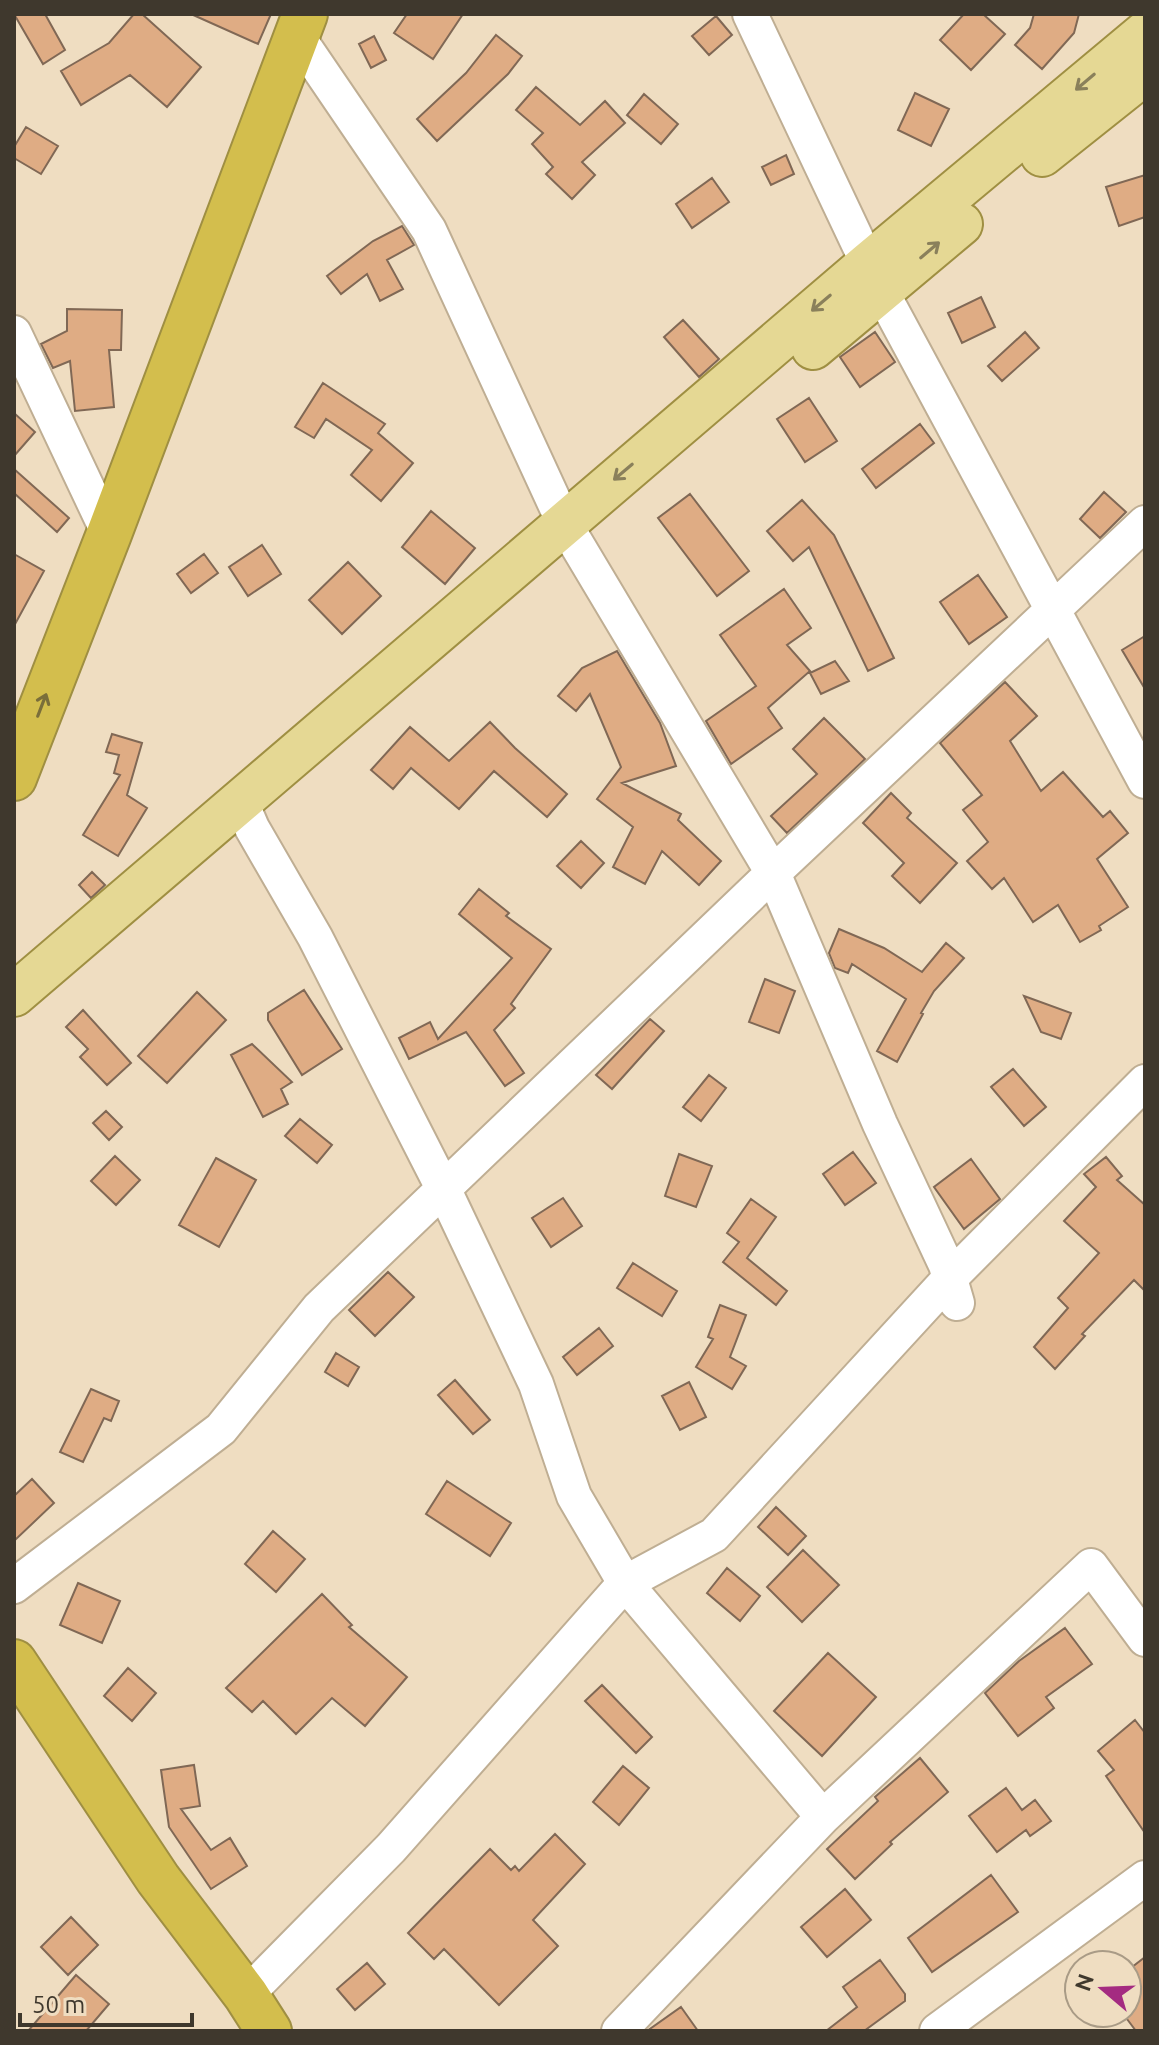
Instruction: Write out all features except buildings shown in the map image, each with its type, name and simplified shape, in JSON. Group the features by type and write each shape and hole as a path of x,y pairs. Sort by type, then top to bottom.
{"highway":[{"path":"14,778 101,517 295,21"},
{"path":"14,701 101,517"},
{"path":"14,1662 158,1879 246,1995 269,2031"}],"main road":[{"path":"14,1022 571,534 874,277 1145,33"},
{"path":"874,277 1048,150 1145,73"},
{"path":"14,995 247,815"}],"street":[{"path":"750,14 874,277 1145,781"},
{"path":"295,21 429,230 571,534 773,873 880,1124 946,1265 953,1290"},
{"path":"14,333 101,517"},
{"path":"14,1586 221,1429 319,1308 773,873 1145,523"},
{"path":"247,815 315,937 443,1188 536,1384 574,1496 625,1583 823,1817"},
{"path":"246,1995 391,1848 625,1583 714,1535 953,1290 1145,1082"},
{"path":"619,2031 823,1817 1091,1566 1145,1639"},
{"path":"937,2031 1145,1878"}]}
